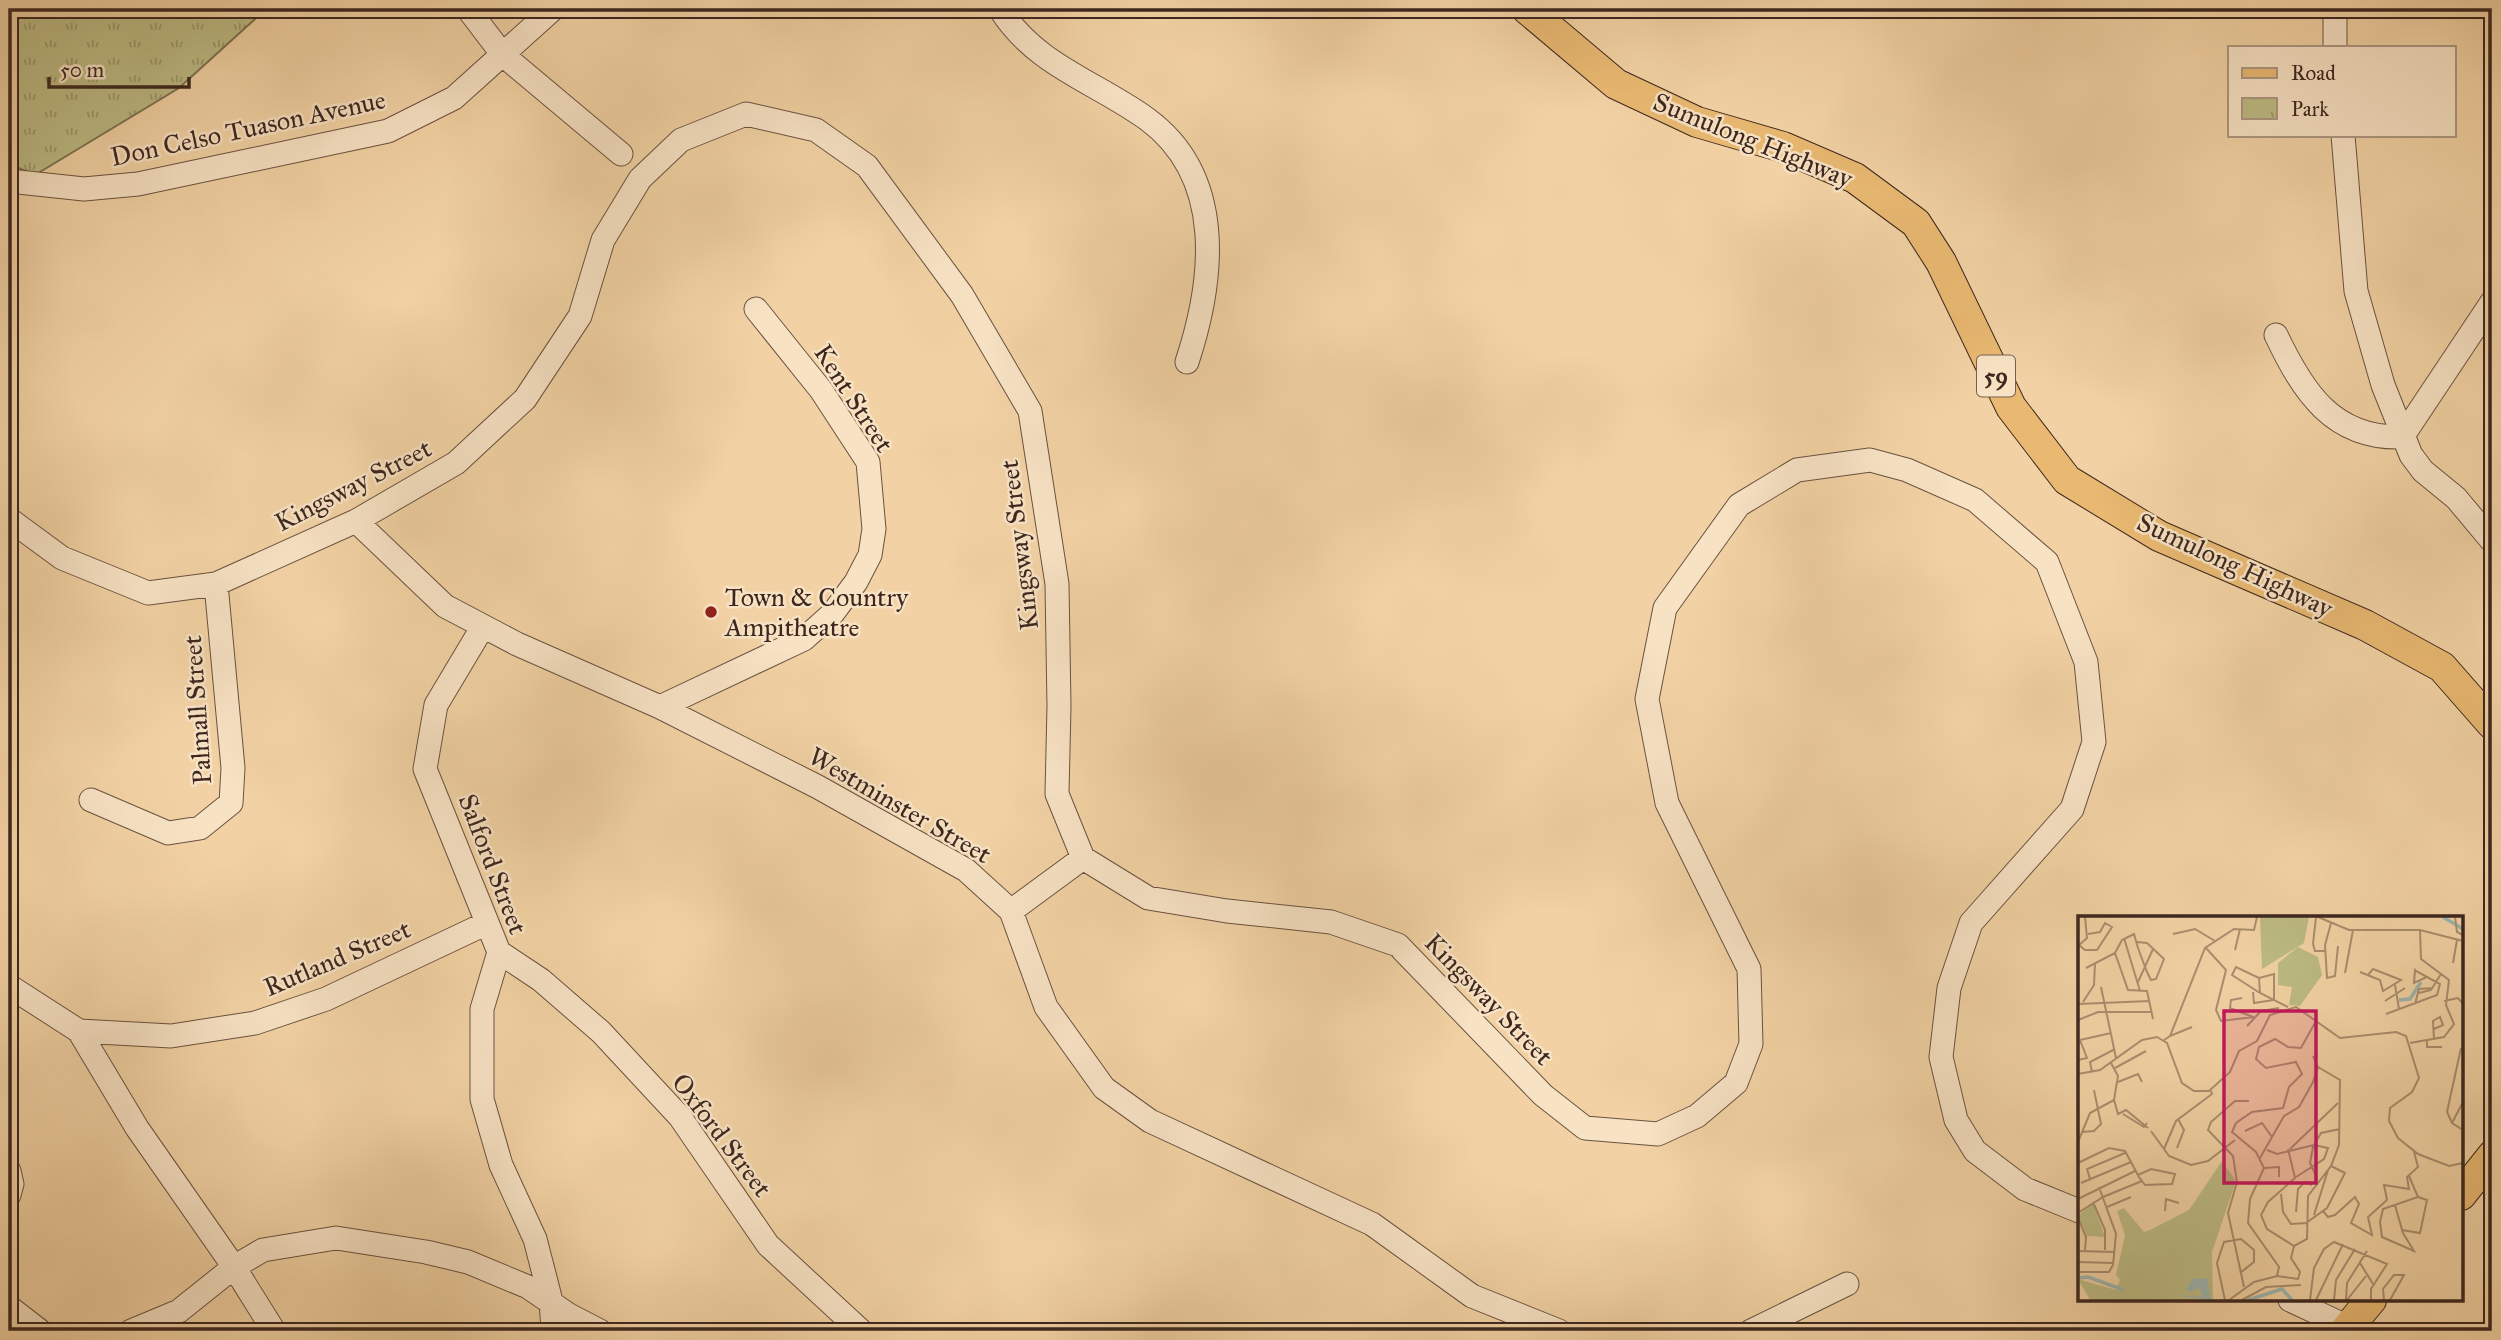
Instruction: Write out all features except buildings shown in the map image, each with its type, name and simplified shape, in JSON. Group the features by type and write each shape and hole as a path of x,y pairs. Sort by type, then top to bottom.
{"main road":[{"name":"Sumulong Highway","path":"1527,9 1616,84 1697,122 1783,147 1855,178 1916,223 1941,262 2011,407 2067,480 2159,536 2365,625 2442,667 2492,724"},
{"path":"2462,1194 2492,1156"},
{"path":"2346,1329 2369,1302"}],"street":[{"path":"468,9 503,55 621,154"},
{"name":"Don Celso Tuason Avenue","path":"9,181 84,189 138,184 388,131 454,98 553,9"},
{"path":"1000,9 1010,25 1049,62 1148,120 1184,156 1198,183 1207,215 1207,265 1201,321 1187,362"},
{"path":"2334,9 2335,46"},
{"name":"Kingsway Street","path":"9,519 62,558 148,593 216,584 356,520 456,463 526,399 580,316 603,240 640,179 681,140 746,114 816,130 867,166 962,295 1030,411 1057,584 1057,794 1083,858 1148,898 1227,911 1331,922 1398,945 1543,1096 1585,1128 1658,1134 1697,1116 1736,1083 1751,1044 1749,969 1667,803 1647,699 1665,608 1739,505 1797,470 1870,460 1907,470 1975,500 2047,562 2086,662 2094,742 2072,809 1971,923 1949,988 1941,1057 1956,1120 1975,1151 2025,1189 2078,1211"},
{"path":"2343,136 2356,291 2370,348 2402,437 2423,471 2456,498 2492,541"},
{"path":"2402,437 2492,302"},
{"name":"Kent Street","path":"660,707 804,639 841,603 856,583 870,555 873,517 868,462 821,390 756,309"},
{"path":"2276,335 2306,390 2330,415 2371,436 2402,437"},
{"name":"Westminster Street","path":"356,520 444,606 482,628 660,707 818,787 966,870 1011,911 1046,1007 1104,1088 1150,1121 1372,1224 1472,1296 1559,1331"},
{"name":"Palmall Street","path":"91,800 168,833 200,828 231,803 233,768 216,584"},
{"name":"Salford Street","path":"482,628 436,705 425,769 499,952 482,1009 482,1099 501,1165 535,1239 551,1301 553,1331"},
{"path":"1011,911 1083,858"},
{"name":"Rutland Street","path":"9,986 79,1031 171,1037 255,1023 326,999 486,923"},
{"name":"Oxford Street","path":"499,952 541,980 601,1032 680,1117 768,1245 861,1331"},
{"path":"79,1031 137,1128 234,1267 274,1331"},
{"path":"9,1171 12,1184 9,1195"},
{"path":"131,1331 179,1311 234,1267 262,1250 336,1238 426,1252 468,1262 528,1287 569,1315 600,1331"},
{"path":"1751,1331 1847,1284"},
{"path":"2294,1302 2346,1329"},
{"path":"9,1307 40,1331"}],"green space":[{"path":"9,9 266,9 179,88 35,175 9,164"}],"place":[{"name":"Town & Country Ampitheatre","path":"711,612"}]}
